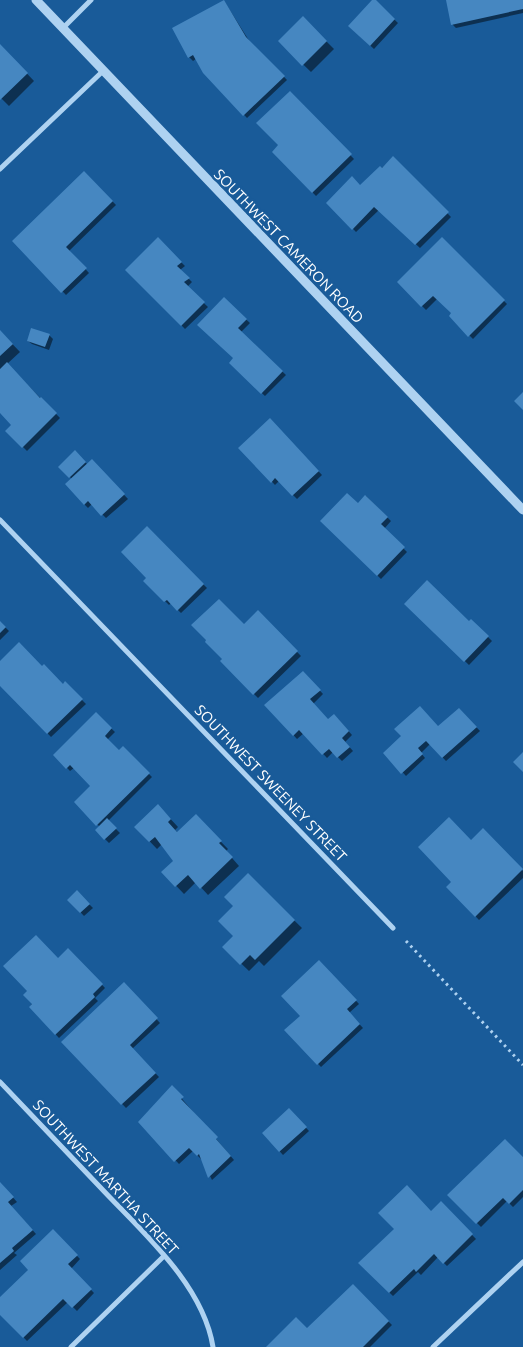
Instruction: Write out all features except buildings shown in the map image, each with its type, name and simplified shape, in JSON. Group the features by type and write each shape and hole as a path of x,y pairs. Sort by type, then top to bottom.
{"street":[{"name":"SOUTHWEST CAMERON ROAD","path":"36,0 523,510"},
{"path":"63,28 91,0"},
{"path":"0,168 103,71"},
{"name":"SOUTHWEST SWEENEY STREET","path":"0,520 393,928"},
{"name":"SOUTHWEST MARTHA STREET","path":"0,1082 164,1256 193,1296 210,1329 213,1347"},
{"path":"72,1347 164,1256"},
{"path":"433,1347 523,1262"}],"path":[{"path":"393,928 523,1065"}]}
